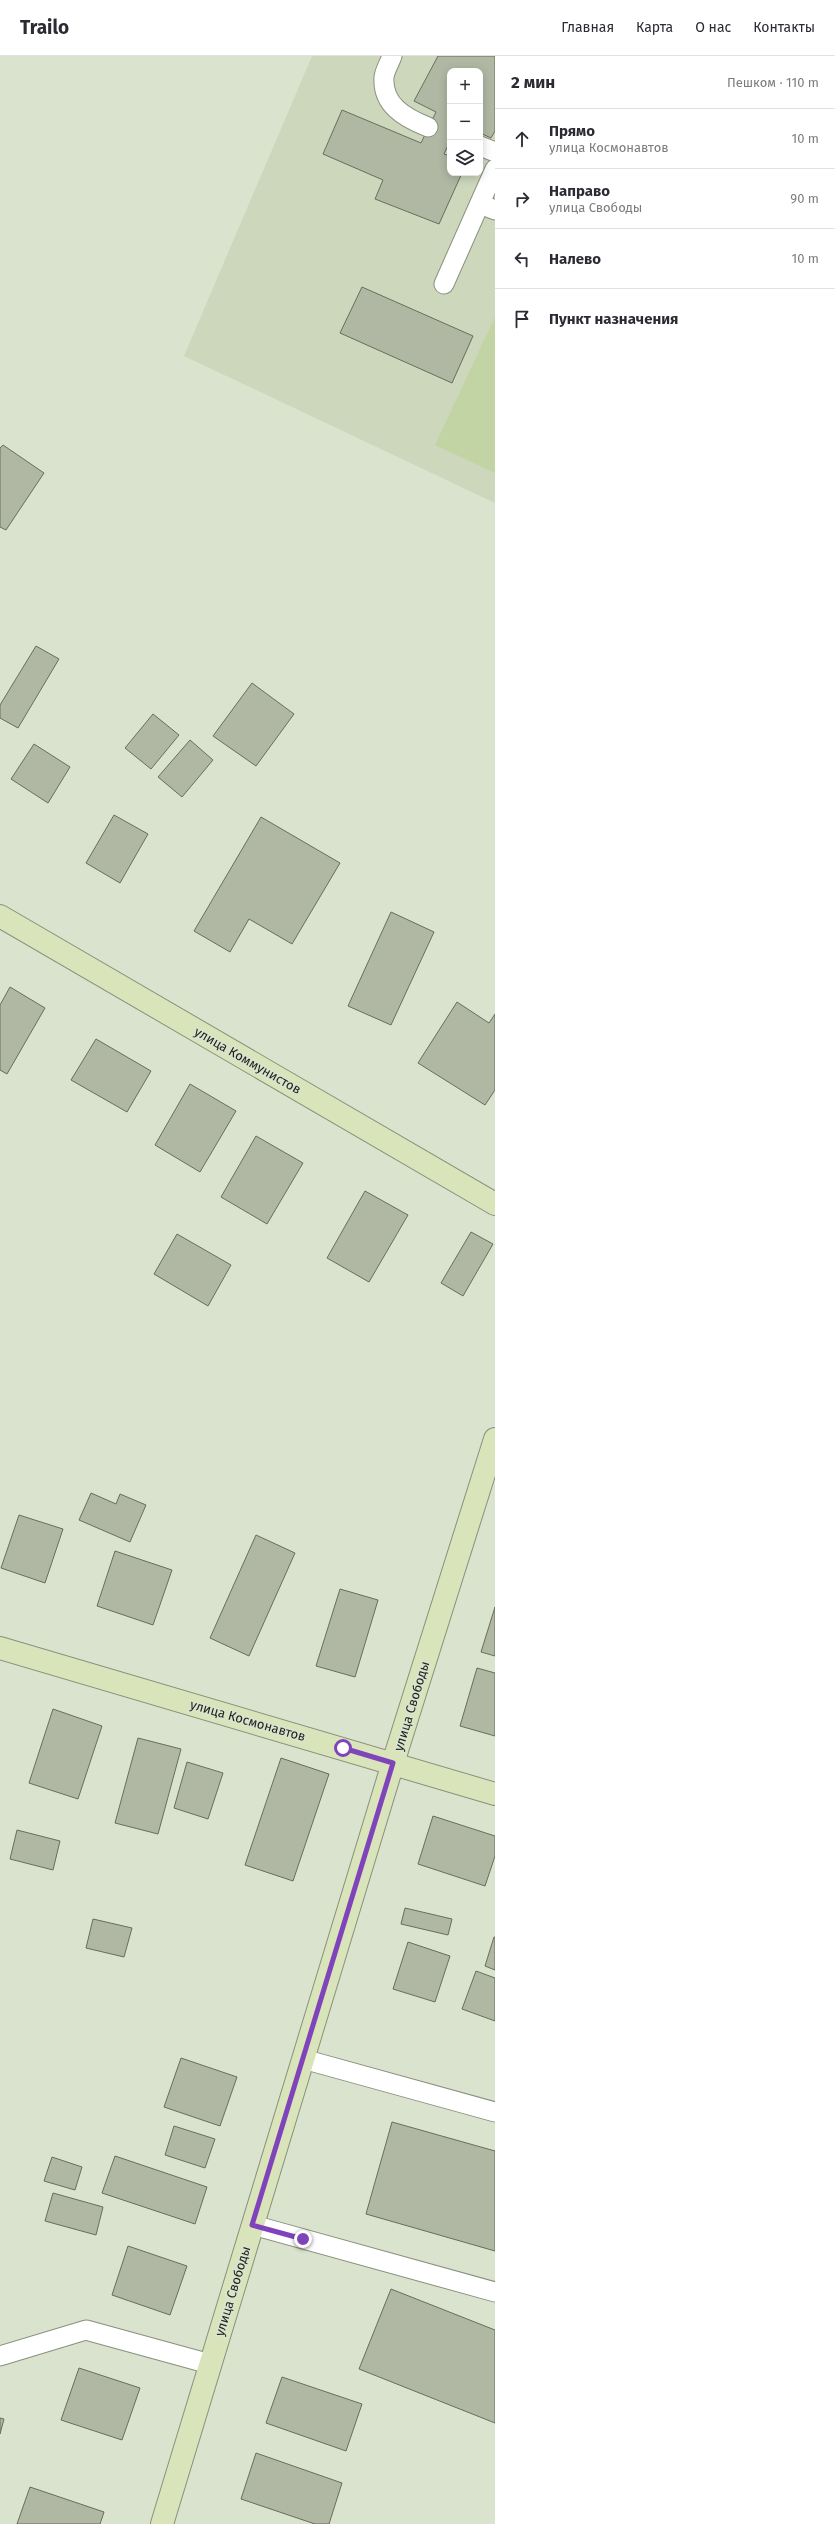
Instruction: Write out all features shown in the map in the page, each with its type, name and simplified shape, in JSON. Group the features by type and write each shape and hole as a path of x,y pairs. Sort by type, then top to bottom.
{"street":[{"name":"улица Коммунистов","path":"0,916 495,1204"},
{"name":"улица Свободы","path":"162,2524 393,1763 495,1439"},
{"name":"улица Космонавтов","path":"0,1648 495,1794"}],"lane":[{"path":"392,56 384,76 390,104 413,121 428,127"},
{"path":"483,147 495,152"},
{"path":"444,284 487,207 495,169"},
{"path":"303,2059 495,2112"},
{"path":"252,2225 495,2292"},
{"path":"0,2356 86,2330 210,2364"}],"shaded area":[{"path":"312,56 495,56 495,503 184,356"}],"green space":[{"path":"495,317 495,473 435,445"}],"building":[{"path":"438,56 495,56 495,131 491,138 483,134 483,68 447,68 447,148 444,154 447,155 447,176 461,176 439,224 375,199 383,180 323,154 342,110 421,143 436,112 414,101"},
{"path":"362,287 473,336 452,383 340,333"},
{"path":"3,445 44,473 6,530 0,527 0,448"},
{"path":"36,646 59,659 18,728 0,718 0,705"},
{"path":"252,683 294,714 256,766 213,736"},
{"path":"153,714 179,735 151,769 125,748"},
{"path":"190,740 213,760 182,797 158,777"},
{"path":"34,744 70,767 48,803 11,779"},
{"path":"114,815 148,834 120,883 86,863"},
{"path":"261,817 340,863 292,944 249,919 230,952 194,931"},
{"path":"391,912 434,932 391,1025 348,1006"},
{"path":"10,987 45,1008 7,1074 0,1070 0,1005"},
{"path":"457,1002 489,1023 495,1014 495,1090 485,1105 418,1063"},
{"path":"96,1039 151,1071 127,1112 71,1080"},
{"path":"190,1084 236,1111 200,1172 155,1145"},
{"path":"256,1136 303,1163 267,1224 221,1197"},
{"path":"365,1191 408,1215 369,1282 327,1258"},
{"path":"471,1232 493,1244 463,1296 441,1283"},
{"path":"177,1234 231,1265 208,1306 154,1274"},
{"path":"91,1493 116,1504 120,1494 146,1505 130,1542 79,1520"},
{"path":"19,1515 63,1529 45,1583 1,1568"},
{"path":"256,1535 295,1553 249,1656 210,1638"},
{"path":"115,1551 172,1570 153,1625 97,1606"},
{"path":"340,1589 378,1600 355,1677 316,1666"},
{"path":"495,1607 495,1656 481,1652"},
{"path":"477,1668 495,1673 495,1736 460,1726"},
{"path":"53,1709 102,1726 78,1799 29,1783"},
{"path":"138,1738 181,1749 158,1834 115,1823"},
{"path":"281,1758 329,1774 293,1881 245,1865"},
{"path":"187,1762 223,1773 208,1819 174,1808"},
{"path":"433,1816 495,1836 495,1856 485,1886 418,1864"},
{"path":"17,1830 60,1841 53,1870 10,1859"},
{"path":"405,1908 452,1919 448,1935 401,1924"},
{"path":"93,1919 132,1928 124,1957 86,1948"},
{"path":"495,1937 495,1970 485,1966"},
{"path":"408,1942 450,1956 435,2002 393,1989"},
{"path":"476,1971 495,1978 495,2021 462,2009"},
{"path":"181,2058 237,2077 220,2126 164,2107"},
{"path":"392,2122 495,2151 495,2251 366,2214"},
{"path":"174,2126 215,2139 205,2168 165,2155"},
{"path":"115,2156 207,2187 195,2224 102,2193"},
{"path":"52,2157 82,2167 75,2190 44,2181"},
{"path":"53,2193 103,2207 96,2235 45,2221"},
{"path":"128,2246 187,2266 170,2315 112,2295"},
{"path":"391,2289 495,2330 495,2423 359,2369"},
{"path":"79,2368 140,2388 122,2440 61,2420"},
{"path":"282,2377 362,2404 346,2451 266,2423"},
{"path":"0,2418 4,2419 0,2434"},
{"path":"256,2453 342,2483 329,2524 315,2524 241,2499"},
{"path":"30,2487 104,2512 100,2524 17,2524"}],"route":[{"path":"303,2239 252,2225 393,1763 343,1748"}]}
